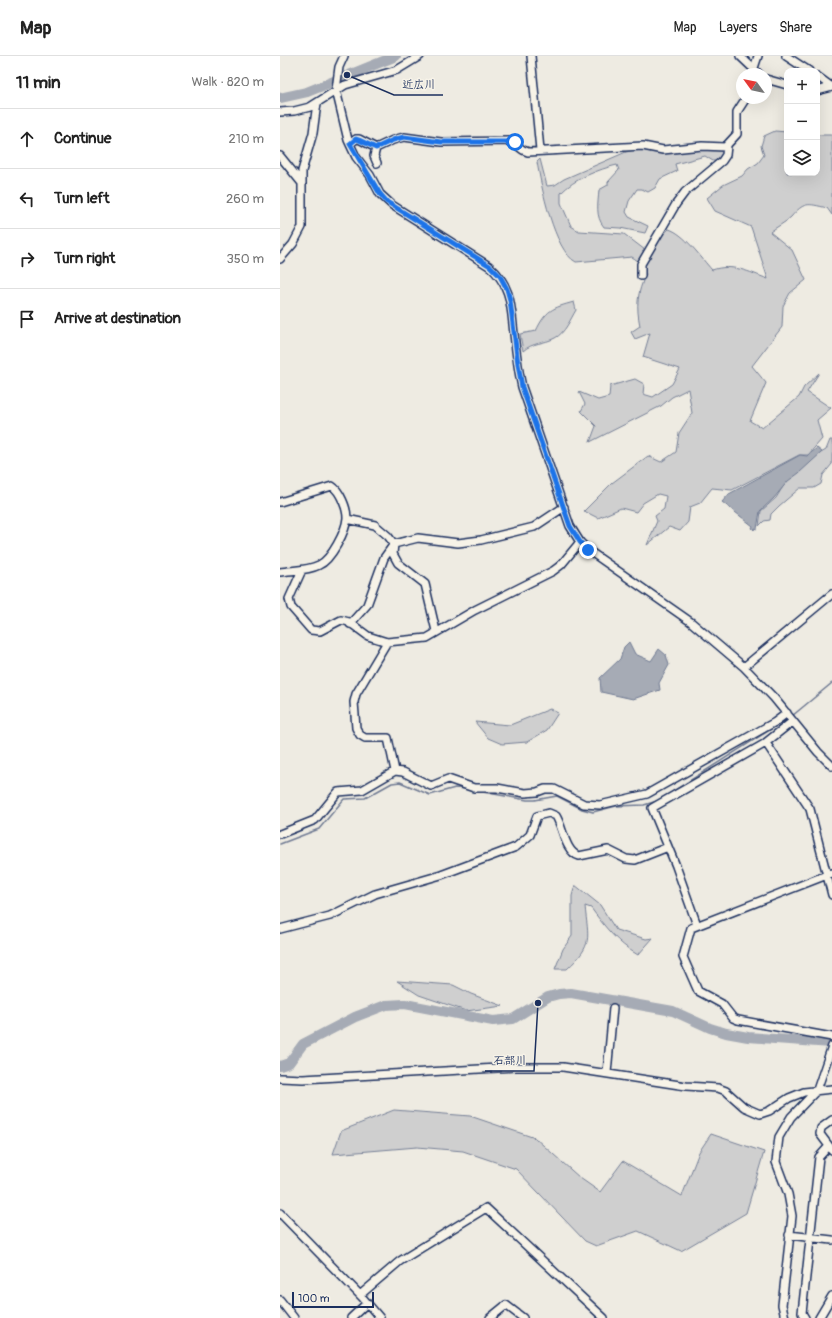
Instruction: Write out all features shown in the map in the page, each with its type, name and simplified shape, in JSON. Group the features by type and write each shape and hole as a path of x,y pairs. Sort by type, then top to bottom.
{"street":[{"path":"344,56 339,67 336,90 350,144 380,194 387,202 490,266 504,283 510,300 522,387 570,526 580,542 588,550 691,622 744,667 787,713 818,752 832,766"},
{"path":"531,56 540,150"},
{"path":"740,56 754,68 758,56"},
{"path":"786,56 804,68"},
{"path":"280,112 302,109 317,104 336,90 348,84 397,70 417,57"},
{"path":"820,78 832,87"},
{"path":"772,81 784,84"},
{"path":"820,90 832,87"},
{"path":"280,259 294,244 302,227 302,171 313,133 317,104"},
{"path":"641,276 641,264 676,204 689,188 722,161 726,155 727,146 737,134 737,112 742,104"},
{"path":"376,148 393,140 404,137 441,142 512,141 525,151 642,146 664,150 727,146"},
{"path":"350,144 356,139 376,148"},
{"path":"376,148 374,156 377,163"},
{"path":"280,156 302,182"},
{"path":"280,502 332,486 337,490 343,502 347,519 331,555 320,565 302,570 280,572"},
{"path":"350,624 368,602 371,589 375,583 384,558 394,544 418,538 458,542 481,540 534,527 564,507"},
{"path":"347,519 375,525 386,533 394,544 393,554 398,563 425,584 436,631"},
{"path":"302,570 289,599 291,607 308,627 316,632 337,620 345,620 368,636 387,642 427,638 436,631 496,599 553,571 562,565 580,542"},
{"path":"744,667 832,594"},
{"path":"387,642 356,694 354,706 356,728 360,735 365,738 388,738 395,771"},
{"path":"280,834 315,820 338,792 362,790 395,771 404,772 431,786 448,779 474,788 497,788 525,793 537,792 545,789 554,789 584,804 600,805 647,794 775,722 787,713"},
{"path":"697,925 668,847 652,810 653,806 766,743 793,721"},
{"path":"766,743 810,809 829,874 832,895"},
{"path":"280,929 330,916 375,894 441,875 516,847 530,835 535,819 540,814 549,813 556,816 568,846 575,855 579,856 608,850 613,851 626,859 635,860 668,847"},
{"path":"829,874 697,925 689,930 688,941 683,957 698,991 722,1004 733,1018 832,1037"},
{"path":"607,1073 613,1008"},
{"path":"785,1318 782,1305 792,1216 790,1204 776,1162 778,1143 784,1127 817,1090 832,1046"},
{"path":"280,1078 303,1080 563,1066 686,1086 718,1088 726,1091 744,1107 760,1114 769,1111 796,1094 832,1089"},
{"path":"805,1318 802,1313 819,1157 830,1148 820,1134 821,1128 832,1120"},
{"path":"360,1295 400,1262 486,1208 604,1318"},
{"path":"280,1213 360,1295 380,1318"},
{"path":"790,1235 832,1240"},
{"path":"819,1318 832,1296"},
{"path":"280,1300 294,1318"},
{"path":"351,1318 367,1303"},
{"path":"490,1318 506,1305 523,1318"}],"shaded area":[{"path":"775,131 784,132 784,176 820,176 820,135 832,135 832,215 827,208 815,205 806,205 770,232 792,250 806,280 790,293 783,306 782,327 752,366 766,383 750,421 762,428 799,397 804,387 819,373 807,392 831,408 817,420 822,439 808,455 799,455 732,490 712,488 700,503 690,507 688,522 680,531 669,527 647,545 657,521 655,516 664,509 666,496 658,494 643,503 636,512 621,508 598,518 584,511 612,483 648,456 661,462 676,452 679,433 692,413 688,389 672,397 661,406 590,442 596,426 581,411 585,404 579,392 598,400 609,397 610,386 635,379 644,384 643,394 653,397 672,384 680,369 643,357 650,333 635,339 631,332 640,326 638,300 646,274 638,261 632,257 576,262 568,255 561,245 545,201 537,162 540,159 547,186 555,185 564,179 626,152 639,149 657,152 683,149 726,150 719,161 713,161 705,156 675,164 677,171 660,179 655,188 648,192 642,189 637,189 629,201 626,212 629,217 648,226 645,233 620,228 604,227 599,219 599,190 608,185 608,182 619,170 617,165 602,169 573,183 561,193 561,203 571,226 579,231 624,234 645,250 655,248 662,235 669,229 687,241 712,270 727,267 740,269 768,279 751,227 715,211 707,198 723,185 742,176 748,169 758,163 764,155 761,146 764,136"},
{"path":"574,302 576,310 567,326 559,336 531,346 523,351 520,334 536,331 543,318 550,311"},
{"path":"830,440 832,440 832,464 823,475 821,484 814,488 800,488 771,514 770,520 764,521 759,526 761,511 776,498 787,480 809,460 826,450"},
{"path":"817,448 822,452 788,481 774,498 760,511 757,529 755,528 754,530 752,528 753,526 722,502 729,494 800,455 807,456"},
{"path":"629,642 635,654 651,661 659,649 666,655 669,665 659,683 660,690 633,699 601,692 600,678 620,659 624,647"},
{"path":"550,709 558,713 547,730 527,742 502,744 488,738 475,722 510,725"},
{"path":"575,885 600,905 616,930 646,939 653,938 638,955 618,940 606,928 591,908 585,906 588,934 585,947 582,953 567,969 555,969 563,949 572,936 572,896"},
{"path":"397,981 453,985 471,994 503,1006 466,1011 419,995"},
{"path":"394,1110 470,1116 535,1138 580,1178 600,1192 623,1161 682,1196 699,1152 711,1134 764,1152 746,1213 681,1251 638,1231 596,1246 585,1241 516,1169 463,1151 417,1147 333,1154 341,1131"}],"waterway":[{"path":"280,98 307,92 396,56"},
{"path":"792,716 832,683"},
{"path":"664,797 787,719"},
{"path":"280,844 319,829 344,799 365,798 392,783 400,782 430,795 455,788 468,789"},
{"path":"477,791 527,800 557,796 582,809 593,812 616,806 644,805 657,801"},
{"path":"280,1066 289,1063 303,1044 355,1017 386,1005 405,1004 493,1021 513,1019 548,997 571,993 673,1011 710,1028 726,1033 748,1037 832,1043"}],"place":[{"name":"近広川","path":"347,75"},
{"name":"石部川","path":"538,1003"}],"route":[{"path":"515,142 435,142 404,137 393,140 376,148 372,148 361,140 356,139 350,144 356,157 370,175 380,194 387,202 490,266 500,276 507,289 512,310 522,387 551,467 570,526 580,542 588,550"}]}
